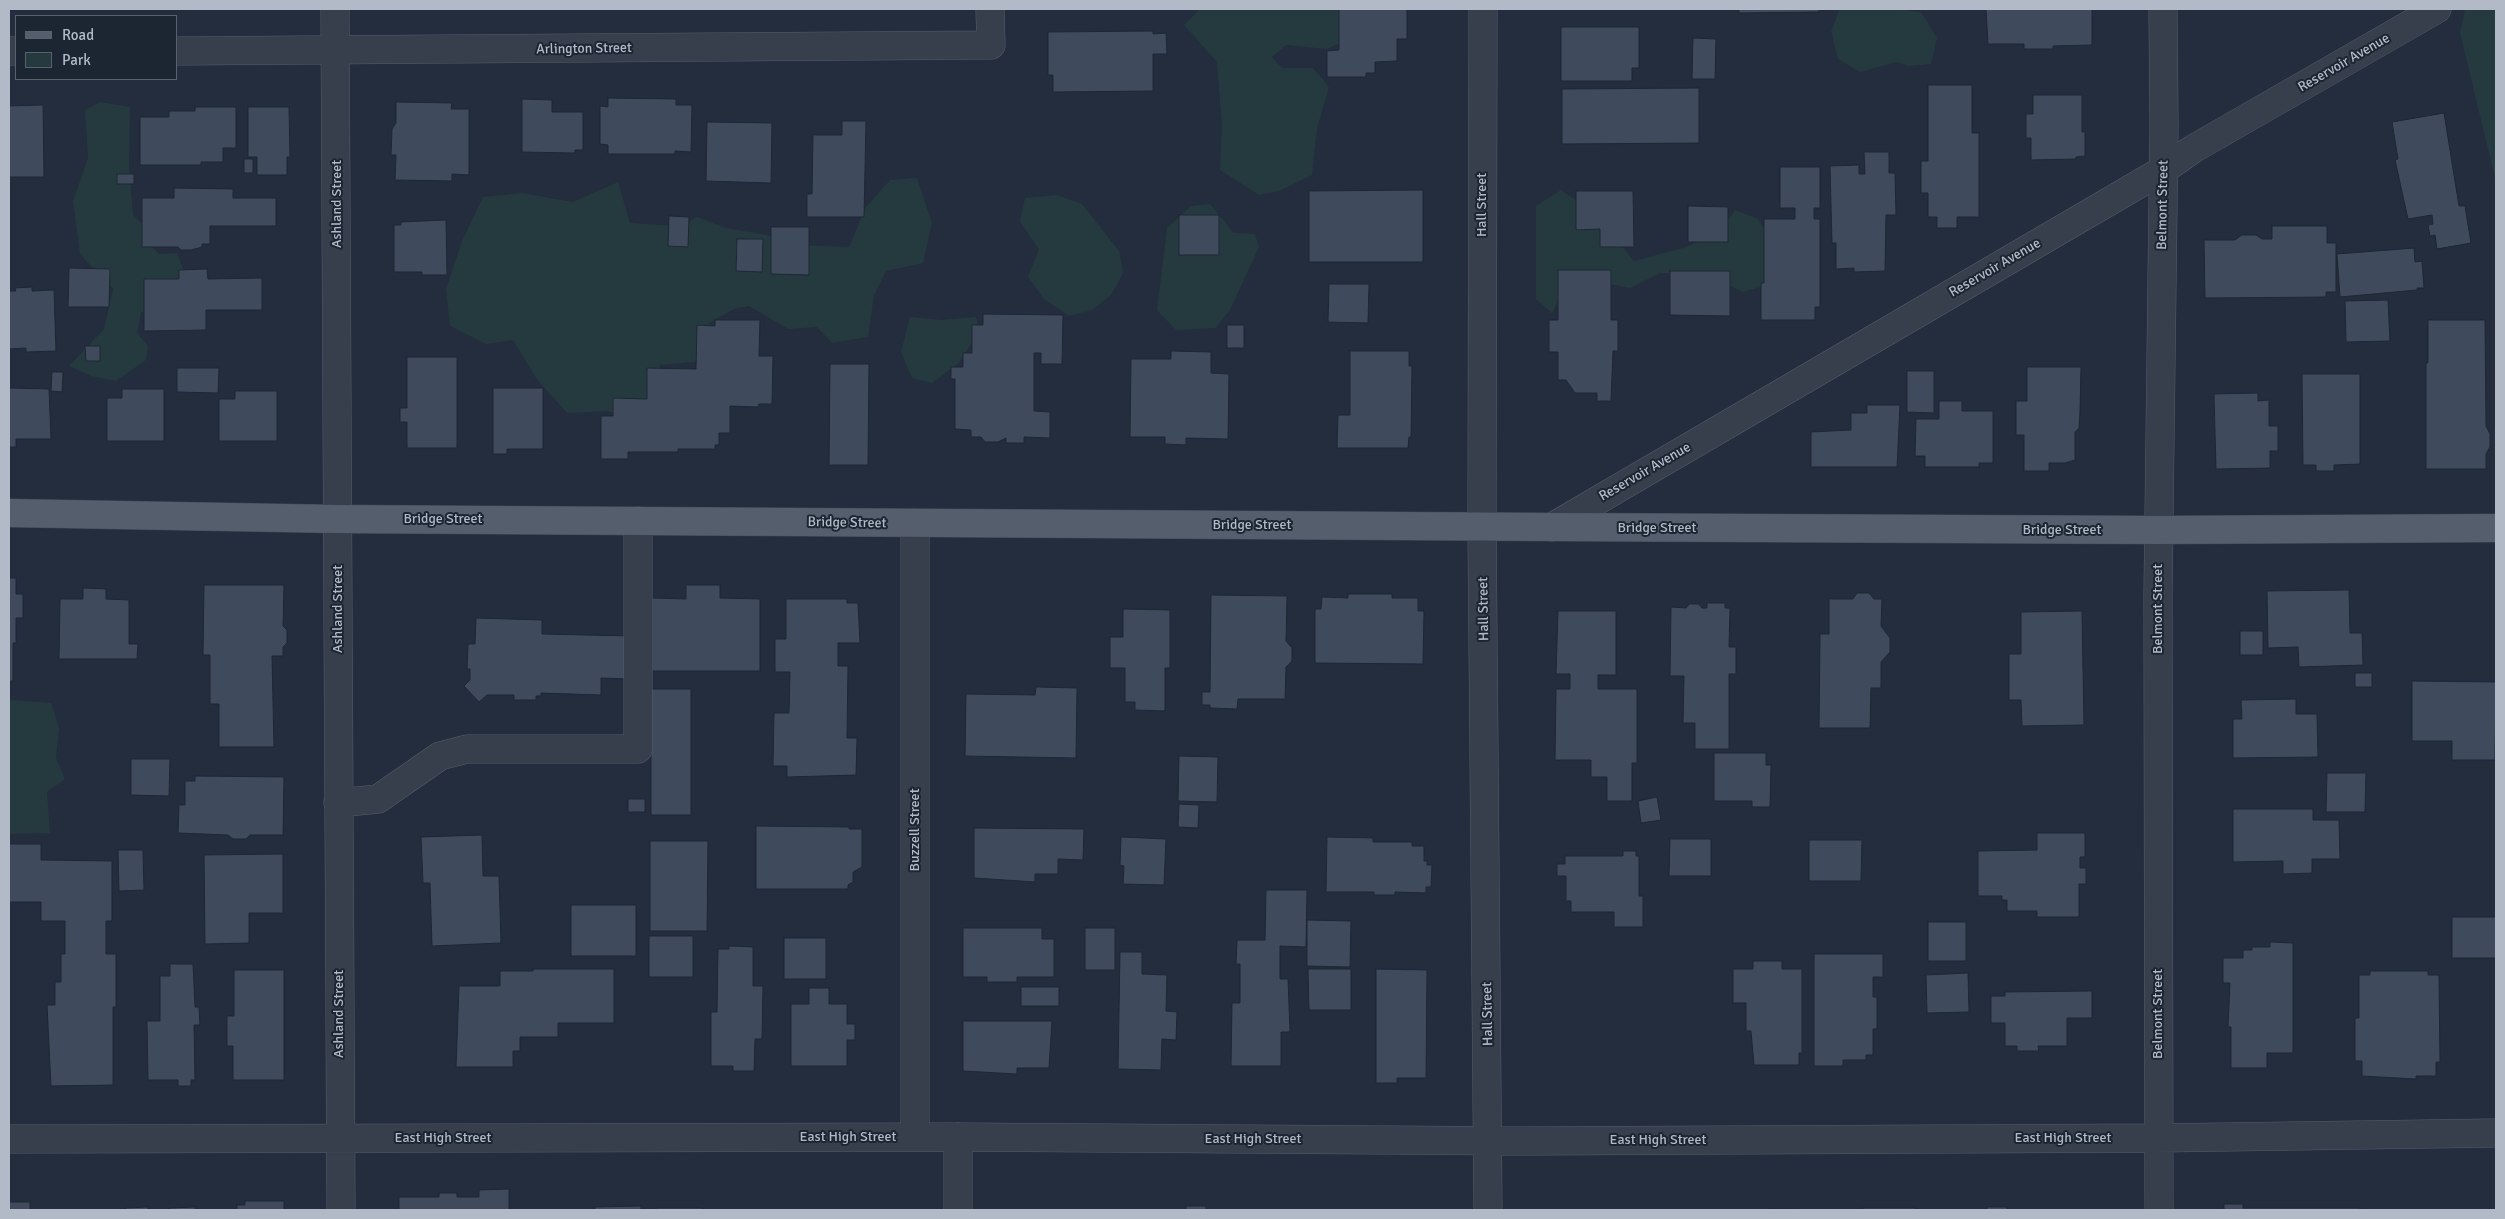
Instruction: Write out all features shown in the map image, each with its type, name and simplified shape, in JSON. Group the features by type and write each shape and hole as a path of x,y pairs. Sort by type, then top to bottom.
{"main road":[{"name":"Bridge Street","path":"9,513 638,521 1482,527 2158,530 2496,528"}],"street":[{"name":"Ashland Street","path":"335,9 341,1210"},
{"name":"Arlington Street","path":"178,51 991,45 990,9"},
{"name":"Hall Street","path":"1482,9 1482,527 1489,1141 1488,1210"},
{"name":"Belmont Street","path":"2159,1210 2158,530 2163,170 2163,9"},
{"name":"Reservoir Avenue","path":"1552,527 2163,170 2193,149 2437,9"},
{"path":"338,803 378,798 440,756 467,749 638,749 638,521"},
{"name":"Buzzell Street","path":"915,523 915,1137"},
{"name":"East High Street","path":"9,1139 958,1137 1489,1141 2158,1138 2496,1133"},
{"path":"958,1137 958,1210"}],"green space":[{"path":"1200,9 1360,9 1349,40 1326,49 1286,45 1272,57 1282,68 1313,68 1329,87 1317,128 1312,175 1279,191 1259,195 1220,170 1222,125 1217,62 1184,25"},
{"path":"1840,9 1893,9 1921,12 1937,38 1931,64 1909,66 1897,62 1860,72 1838,59 1831,31"},
{"path":"2465,9 2496,9 2496,182 2460,33"},
{"path":"100,102 130,107 129,166 133,215 148,230 149,244 159,254 177,253 192,292 168,314 141,312 137,333 148,346 146,360 116,381 91,376 69,366 104,329 113,289 80,254 73,201 88,158 85,110"},
{"path":"917,178 932,223 923,263 886,271 874,295 868,337 832,343 817,327 788,329 749,306 734,309 709,323 714,360 659,365 668,387 655,425 607,411 567,413 536,378 513,340 486,344 450,326 446,289 462,241 483,197 522,193 573,202 618,182 630,223 679,226 697,217 726,228 767,235 798,245 849,247 866,207 890,180"},
{"path":"1561,190 1594,213 1634,261 1687,247 1719,232 1735,210 1758,219 1776,248 1777,282 1743,292 1706,274 1660,273 1630,288 1570,276 1552,313 1536,299 1536,206"},
{"path":"1057,195 1082,204 1119,251 1123,273 1111,295 1092,310 1069,316 1044,299 1028,277 1039,249 1020,222 1025,198"},
{"path":"1210,204 1234,233 1255,234 1259,247 1230,310 1215,328 1176,330 1157,310 1167,228 1191,206"},
{"path":"910,317 942,320 976,317 979,331 959,363 932,383 912,378 901,352"},
{"path":"9,700 51,703 59,728 56,758 65,779 47,792 50,833 9,834"}],"building":[{"path":"1339,9 1407,9 1407,39 1397,39 1397,61 1375,62 1375,73 1366,73 1366,77 1327,77 1327,51 1339,50"},
{"path":"1739,9 1819,9 1819,12 1739,13"},
{"path":"1986,9 2092,9 2092,45 2053,46 2053,49 2024,49 2024,44 1988,44"},
{"path":"1561,27 1639,27 1639,68 1632,68 1632,81 1561,81"},
{"path":"1153,31 1153,34 1166,33 1167,54 1153,54 1153,91 1053,92 1053,75 1048,75 1048,32"},
{"path":"1693,38 1716,39 1715,79 1692,79"},
{"path":"1928,85 1972,85 1972,133 1979,133 1979,217 1957,217 1957,228 1937,228 1937,217 1928,217 1928,193 1921,193 1921,161 1928,161"},
{"path":"1699,88 1699,143 1562,144 1562,89"},
{"path":"2033,95 2082,95 2082,132 2085,132 2085,156 2076,157 2076,159 2031,160 2031,138 2026,138 2026,114 2033,114"},
{"path":"608,98 676,99 676,105 692,105 691,152 675,151 675,154 608,154 608,145 600,144 600,106 608,107"},
{"path":"522,99 552,100 552,112 583,112 583,150 575,150 575,153 522,152"},
{"path":"396,102 452,103 451,109 469,109 469,175 452,174 452,181 395,180 396,155 391,155 392,129 396,123"},
{"path":"43,105 44,177 9,177 9,106"},
{"path":"195,107 236,107 236,148 223,148 223,162 201,162 201,165 140,165 140,117 169,117 169,111 195,111"},
{"path":"248,107 289,107 290,157 287,157 287,175 257,175 257,157 248,157"},
{"path":"2444,113 2459,206 2465,206 2471,243 2437,249 2435,235 2430,236 2428,225 2433,224 2432,215 2408,219 2395,160 2398,159 2392,122"},
{"path":"842,121 866,121 864,217 807,217 807,194 812,194 813,135 842,135"},
{"path":"707,122 772,123 771,183 706,181"},
{"path":"1864,152 1889,152 1889,173 1895,173 1896,215 1886,215 1885,271 1854,272 1854,268 1836,269 1836,243 1832,243 1830,166 1859,165 1859,174 1865,174"},
{"path":"244,159 253,159 253,173 244,173"},
{"path":"1780,167 1820,167 1820,208 1814,208 1814,219 1820,219 1820,307 1815,307 1815,320 1761,320 1761,283 1764,283 1764,219 1795,219 1795,208 1780,208"},
{"path":"117,174 134,174 134,184 117,184"},
{"path":"174,188 233,189 233,198 276,198 276,226 210,226 210,244 202,244 202,247 191,250 181,250 178,247 142,247 142,198 174,198"},
{"path":"1423,190 1423,262 1309,262 1309,191"},
{"path":"1576,191 1633,191 1634,247 1600,247 1600,229 1576,230"},
{"path":"1688,206 1728,207 1728,242 1688,242"},
{"path":"1179,215 1219,215 1219,255 1179,255"},
{"path":"669,216 689,217 688,247 668,246"},
{"path":"446,220 447,275 422,275 422,272 394,272 394,225 401,225 401,222"},
{"path":"2272,226 2327,226 2327,243 2336,243 2336,292 2326,292 2326,297 2205,298 2204,240 2235,240 2242,235 2256,235 2262,239 2272,239"},
{"path":"771,227 809,227 809,275 771,274"},
{"path":"737,239 763,239 762,272 736,271"},
{"path":"2414,248 2415,262 2422,261 2424,288 2340,297 2337,254"},
{"path":"69,268 110,269 109,307 68,307"},
{"path":"207,269 208,279 262,278 262,310 206,310 206,330 144,331 144,279 179,279 179,270"},
{"path":"1558,270 1611,270 1611,320 1618,320 1618,351 1613,351 1611,401 1597,401 1597,393 1575,393 1566,380 1558,380 1558,352 1549,352 1549,320 1558,320"},
{"path":"1670,271 1730,271 1730,316 1670,315"},
{"path":"1329,284 1369,284 1368,323 1328,322"},
{"path":"32,287 32,291 54,290 56,351 26,352 26,348 9,349 9,291 16,291 15,288"},
{"path":"2388,300 2390,341 2346,342 2345,301"},
{"path":"983,314 1063,315 1062,364 1041,364 1041,353 1034,353 1034,411 1050,412 1050,438 1024,437 1024,443 1006,443 1006,438 998,442 985,442 981,437 971,437 971,430 955,429 955,379 951,379 951,367 963,367 963,353 972,353 972,325 983,325"},
{"path":"715,320 760,320 759,356 773,356 772,404 759,404 758,407 730,406 730,433 719,433 719,445 715,445 715,449 678,449 678,452 628,452 628,459 601,459 601,416 613,416 613,398 647,399 647,368 696,369 697,325 715,326"},
{"path":"2428,320 2485,320 2486,426 2490,434 2490,447 2486,454 2486,469 2426,469"},
{"path":"1227,325 1244,325 1244,348 1227,348"},
{"path":"85,346 100,346 100,361 86,361"},
{"path":"1171,351 1211,352 1211,373 1229,374 1228,439 1186,438 1186,445 1165,444 1165,437 1130,437 1131,359 1171,359"},
{"path":"1350,351 1409,351 1409,366 1412,366 1411,437 1409,437 1408,448 1337,448 1338,415 1350,415"},
{"path":"407,357 457,357 457,448 407,448 407,422 400,422 400,408 407,408"},
{"path":"830,364 869,364 868,465 829,465"},
{"path":"2027,367 2081,367 2079,428 2075,432 2075,460 2065,463 2049,463 2049,471 2024,471 2024,435 2016,435 2016,401 2027,401"},
{"path":"177,368 219,368 218,393 177,392"},
{"path":"1907,371 1934,371 1934,413 1907,412"},
{"path":"52,372 63,372 62,392 51,391"},
{"path":"2302,374 2360,374 2360,464 2334,465 2334,471 2316,471 2316,465 2303,465"},
{"path":"9,388 49,389 51,439 16,439 16,447 9,447"},
{"path":"493,388 543,388 543,449 507,449 507,454 493,454"},
{"path":"122,389 164,389 164,441 107,441 107,398 122,398"},
{"path":"235,391 277,391 277,441 219,441 219,399 235,399"},
{"path":"2258,393 2258,401 2269,400 2269,426 2278,426 2278,451 2270,451 2270,468 2216,469 2214,394"},
{"path":"1939,401 1962,401 1962,411 1993,411 1993,463 1979,463 1979,467 1925,467 1925,456 1915,456 1916,419 1939,419"},
{"path":"1867,405 1900,405 1897,467 1811,467 1811,432 1851,430 1851,413 1867,413"},
{"path":"9,578 16,578 16,594 23,594 23,618 16,618 16,643 13,643 13,681 9,681"},
{"path":"204,585 284,585 283,626 287,630 287,643 283,647 283,656 272,656 274,747 219,747 219,704 210,704 210,655 203,655"},
{"path":"686,585 720,585 720,598 760,599 760,671 652,671 652,598 686,599"},
{"path":"83,588 106,589 106,599 129,600 129,644 138,644 137,659 59,659 60,599 83,599"},
{"path":"2349,590 2350,633 2362,633 2363,665 2299,667 2298,647 2268,648 2267,591"},
{"path":"1857,593 1869,593 1874,599 1882,599 1881,626 1890,638 1890,652 1881,662 1881,688 1871,688 1870,728 1819,728 1820,634 1829,634 1829,599 1853,599"},
{"path":"1348,594 1392,594 1392,598 1418,598 1418,611 1424,611 1423,664 1315,663 1315,609 1321,609 1322,597 1348,598"},
{"path":"1211,595 1287,596 1286,641 1292,648 1292,661 1286,667 1285,699 1238,699 1237,709 1210,708 1210,705 1202,705 1202,692 1210,692"},
{"path":"786,599 847,599 847,603 858,603 860,643 838,643 838,666 848,666 847,738 857,738 856,775 787,777 787,766 773,766 774,713 789,713 790,672 775,672 775,639 786,639"},
{"path":"1707,603 1725,603 1725,608 1730,608 1729,647 1736,647 1736,674 1729,674 1729,749 1695,749 1695,723 1683,723 1684,676 1670,676 1671,607 1686,608 1689,604 1699,604 1702,608 1707,608"},
{"path":"1123,609 1170,610 1170,668 1165,668 1165,711 1135,710 1135,702 1125,702 1125,668 1110,668 1110,637 1123,637"},
{"path":"1558,611 1616,611 1616,675 1598,675 1598,689 1637,689 1637,763 1632,763 1632,801 1607,801 1607,777 1591,777 1591,760 1555,760 1556,689 1570,689 1570,674 1556,674"},
{"path":"2082,611 2084,725 2022,726 2021,700 2009,700 2009,654 2021,654 2021,612"},
{"path":"476,618 542,620 542,634 630,636 629,679 601,678 601,695 541,693 541,696 536,696 536,700 514,700 514,695 487,695 479,702 464,686 470,680 470,669 467,669 468,644 475,644"},
{"path":"2240,631 2263,631 2263,655 2240,655"},
{"path":"2355,673 2372,673 2372,687 2355,687"},
{"path":"2412,681 2496,682 2495,760 2452,760 2452,741 2412,741"},
{"path":"1036,687 1077,688 1076,758 965,756 966,694 1035,695"},
{"path":"651,689 691,689 691,815 651,815"},
{"path":"2296,699 2296,714 2317,714 2318,757 2233,758 2233,719 2242,719 2241,700"},
{"path":"1714,753 1766,753 1766,765 1771,765 1770,807 1752,807 1752,801 1714,801"},
{"path":"1179,756 1218,757 1217,802 1178,801"},
{"path":"131,759 170,759 169,796 131,795"},
{"path":"2327,773 2366,773 2365,812 2326,812"},
{"path":"195,776 284,777 283,835 250,835 246,839 233,839 228,835 178,833 179,805 185,805 185,781 195,781"},
{"path":"1657,797 1661,820 1641,823 1638,801"},
{"path":"628,799 645,799 645,812 628,812"},
{"path":"1179,804 1199,805 1198,828 1178,827"},
{"path":"2233,809 2313,809 2313,820 2339,820 2340,859 2312,859 2312,873 2283,874 2283,861 2233,862"},
{"path":"756,826 849,827 849,829 862,829 862,867 853,872 853,882 848,885 848,889 756,889"},
{"path":"974,828 1084,829 1083,860 1058,859 1058,874 1035,874 1035,882 974,878"},
{"path":"2037,833 2085,833 2085,857 2080,857 2080,868 2086,868 2086,884 2079,884 2079,917 2037,917 2037,911 2007,911 2007,900 2002,900 2002,896 1978,896 1978,851 2037,850"},
{"path":"482,835 483,876 499,876 501,943 432,946 430,883 423,883 421,837"},
{"path":"1121,837 1166,839 1164,885 1123,884 1124,866 1120,865"},
{"path":"1327,837 1373,838 1373,842 1412,842 1412,846 1424,846 1424,861 1427,861 1427,865 1432,865 1431,887 1426,887 1426,893 1395,892 1395,895 1374,895 1374,892 1326,892"},
{"path":"1670,839 1711,839 1711,876 1669,876"},
{"path":"1809,840 1862,840 1861,881 1809,881"},
{"path":"650,841 708,841 707,931 650,931"},
{"path":"9,844 41,844 41,860 112,861 112,921 106,921 106,954 116,954 116,1007 113,1007 113,1085 51,1086 47,1005 55,1005 55,982 61,982 61,954 65,954 65,921 41,921 41,902 9,902"},
{"path":"118,850 143,850 144,890 119,891"},
{"path":"1623,851 1636,851 1636,856 1639,856 1639,896 1643,896 1643,927 1614,927 1614,912 1571,912 1571,901 1566,901 1566,876 1557,876 1557,864 1565,864 1565,856 1623,856"},
{"path":"283,854 283,913 249,913 249,943 205,944 204,855"},
{"path":"1266,890 1307,890 1306,947 1280,946 1280,979 1288,979 1290,1032 1281,1032 1281,1066 1231,1066 1232,1003 1240,1003 1240,964 1236,964 1237,940 1265,940"},
{"path":"571,905 636,905 636,956 571,956"},
{"path":"2452,917 2496,917 2496,958 2452,958"},
{"path":"1307,920 1351,921 1350,967 1307,966"},
{"path":"1928,922 1966,922 1966,961 1928,961"},
{"path":"963,928 1042,928 1042,939 1054,939 1054,977 1017,977 1017,982 987,982 987,977 963,977"},
{"path":"1085,928 1115,928 1115,970 1085,970"},
{"path":"649,936 693,936 693,977 649,977"},
{"path":"784,938 826,938 826,979 784,979"},
{"path":"2270,942 2293,943 2293,1053 2267,1053 2267,1068 2231,1068 2231,1027 2228,1027 2230,983 2223,983 2223,958 2243,958 2243,950 2252,950 2252,947 2270,947"},
{"path":"729,946 753,947 753,986 763,986 762,1039 755,1039 754,1071 733,1071 733,1066 711,1066 711,1012 717,1012 718,949 729,949"},
{"path":"1120,952 1142,952 1142,974 1167,975 1166,1011 1177,1012 1176,1040 1162,1039 1161,1070 1118,1069"},
{"path":"1814,954 1883,954 1883,977 1873,977 1873,997 1877,997 1877,1029 1873,1029 1873,1055 1866,1055 1866,1060 1843,1060 1843,1066 1814,1066"},
{"path":"1753,961 1782,961 1782,969 1802,969 1802,1053 1799,1053 1799,1065 1754,1065 1751,1031 1746,1031 1746,1003 1733,1003 1733,969 1753,969"},
{"path":"170,964 193,964 195,1007 199,1007 200,1025 194,1025 195,1080 191,1080 191,1086 178,1086 178,1080 148,1080 147,1021 160,1021 160,976 170,976"},
{"path":"533,969 614,969 614,1023 558,1023 558,1037 520,1037 520,1051 513,1051 513,1067 456,1067 459,986 500,986 500,971 533,971"},
{"path":"1308,969 1351,969 1351,1010 1309,1010"},
{"path":"1376,969 1427,970 1426,1078 1397,1078 1397,1083 1376,1083"},
{"path":"234,970 284,970 284,1080 233,1080 233,1046 227,1046 227,1016 234,1016"},
{"path":"2370,971 2428,971 2428,975 2439,975 2440,1062 2436,1062 2436,1076 2416,1076 2416,1079 2362,1076 2362,1061 2355,1061 2355,1018 2359,1018 2359,975 2370,975"},
{"path":"1968,973 1969,1012 1927,1013 1926,975"},
{"path":"1021,987 1059,987 1059,1006 1021,1006"},
{"path":"809,988 829,988 829,1004 847,1004 847,1024 855,1024 855,1040 847,1040 847,1066 791,1066 791,1004 809,1004"},
{"path":"2092,991 2092,1018 2067,1018 2067,1046 2038,1046 2039,1051 2017,1051 2017,1046 2005,1046 2005,1023 1991,1023 1991,996 2005,996 2005,992"},
{"path":"963,1021 1052,1021 1049,1068 1017,1068 1017,1074 963,1071"},
{"path":"509,1189 509,1210 399,1210 399,1197 439,1197 439,1193 457,1193 457,1197 479,1197 479,1190"},
{"path":"245,1201 284,1201 284,1210 237,1210 237,1205 245,1205"},
{"path":"9,1202 30,1202 30,1210 9,1210"},
{"path":"2224,1204 2243,1204 2243,1208 2360,1208 2360,1210 2224,1210"},
{"path":"641,1206 641,1210 595,1210 595,1207"},
{"path":"1186,1206 1206,1206 1206,1210 1186,1210"},
{"path":"148,1207 148,1210 126,1210 126,1208"},
{"path":"195,1207 195,1210 170,1210 170,1208"},
{"path":"1987,1207 2007,1207 2007,1210 1987,1210"},
{"path":"656,1208 702,1208 702,1210 656,1210"},
{"path":"1863,1208 1915,1208 1915,1210 1863,1210"},
{"path":"1769,1209 1824,1210 1769,1210"}]}
